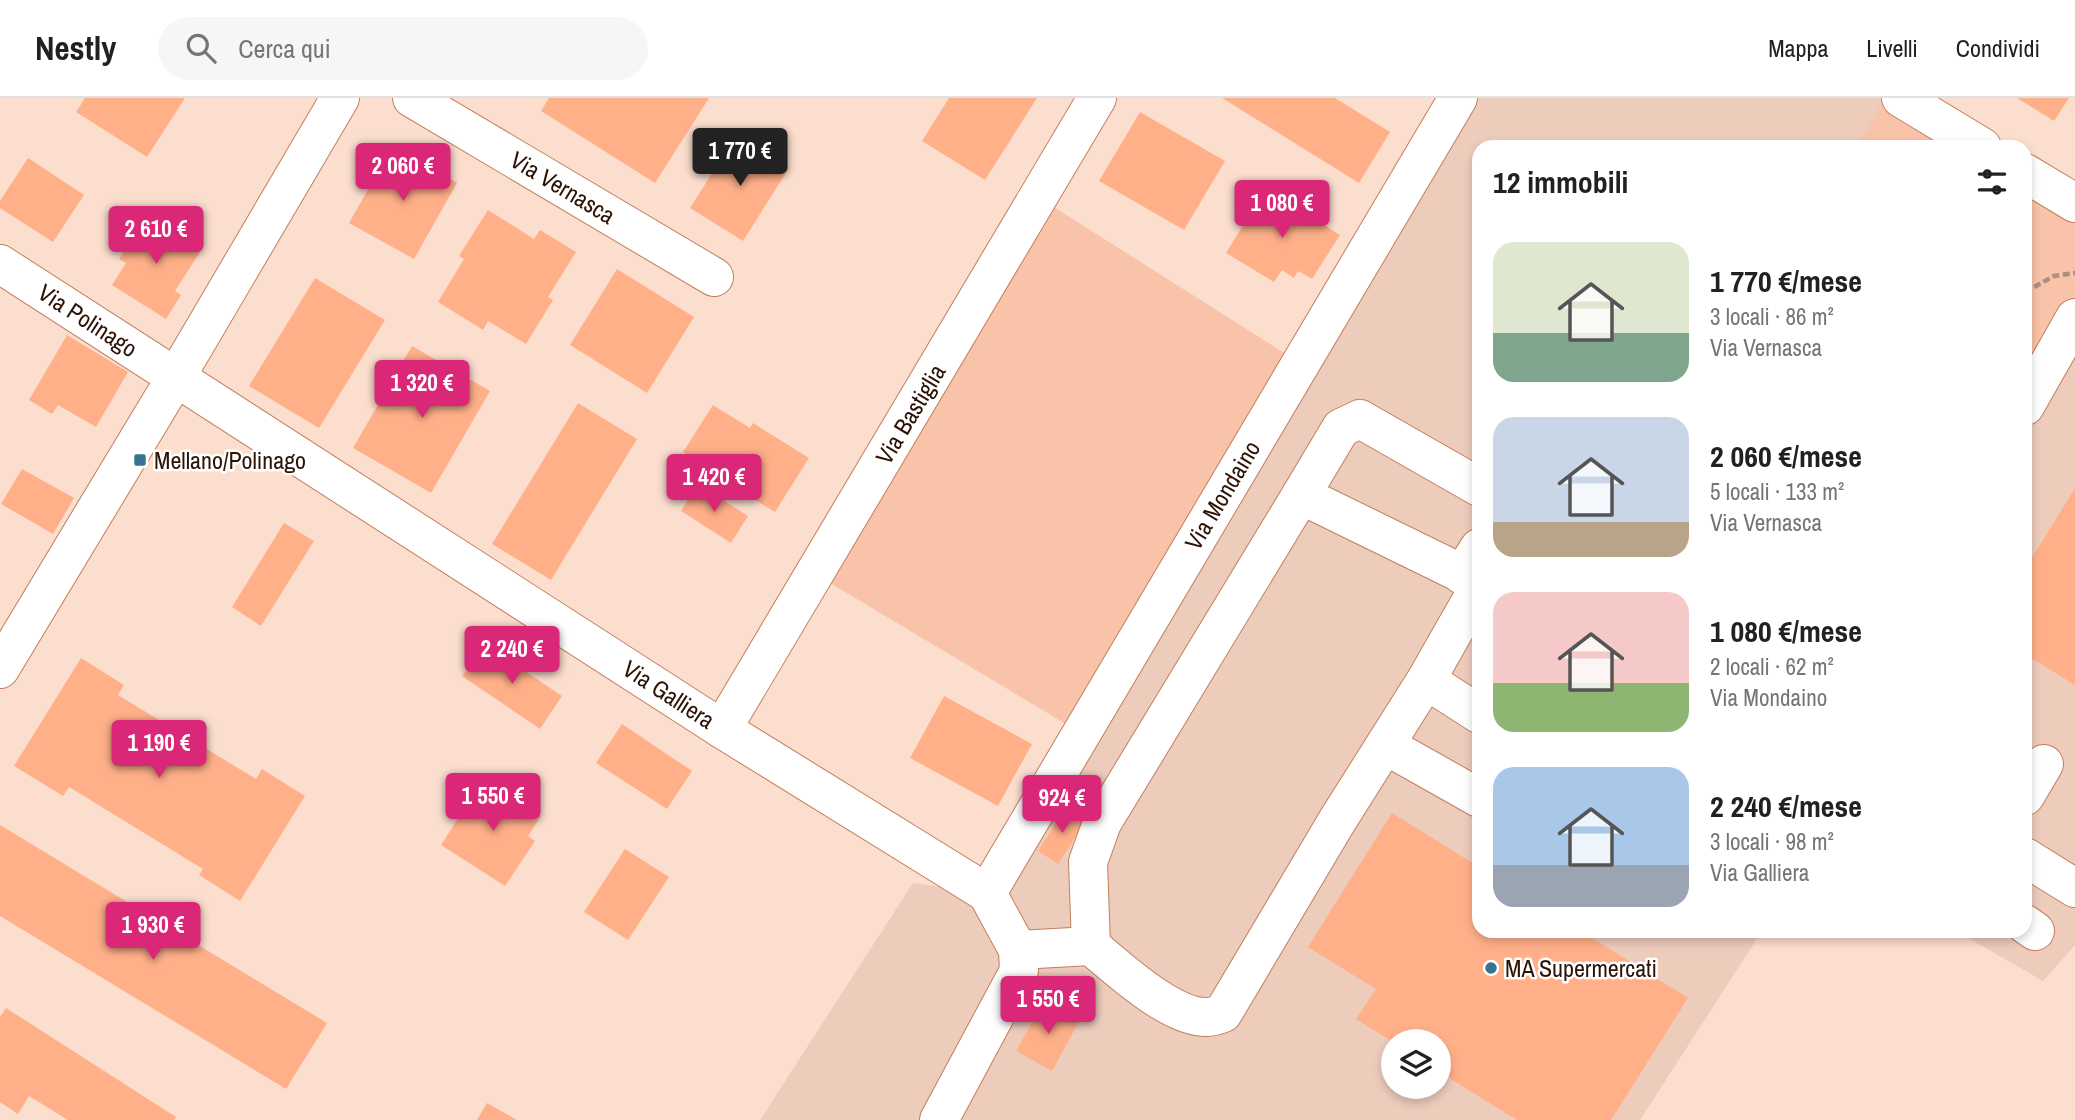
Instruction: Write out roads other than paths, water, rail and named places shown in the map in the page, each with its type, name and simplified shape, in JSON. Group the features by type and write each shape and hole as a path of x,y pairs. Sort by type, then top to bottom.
{"street":[{"path":"0,669 340,98"},
{"name":"Via Vernasca","path":"412,98 714,276"},
{"name":"Via Bastiglia","path":"722,729 1097,98"},
{"name":"Via Mondaino","path":"988,893 1458,98"},
{"path":"1900,98 1970,140"},
{"path":"2032,176 2072,194"},
{"name":"Via Polinago","path":"0,264 176,377"},
{"path":"2032,394 2075,318"},
{"name":"Via Galliera","path":"176,377 722,729 988,893"},
{"path":"1091,946 1088,862 1102,823 1341,428 1360,419 1472,483"},
{"path":"1301,495 1472,572"},
{"path":"1018,950 1091,946 1150,994 1188,1014 1208,1017 1223,1013 1426,680 1472,580"},
{"path":"1426,680 1472,710"},
{"path":"1385,745 1472,794"},
{"path":"2032,784 2044,764"},
{"path":"2032,861 2075,888"},
{"path":"939,1120 1019,971 1018,950 988,893"}],"place":[{"name":"Mellano/Polinago","path":"140,460"},
{"name":"MA Supermercati","path":"1491,968"}]}
